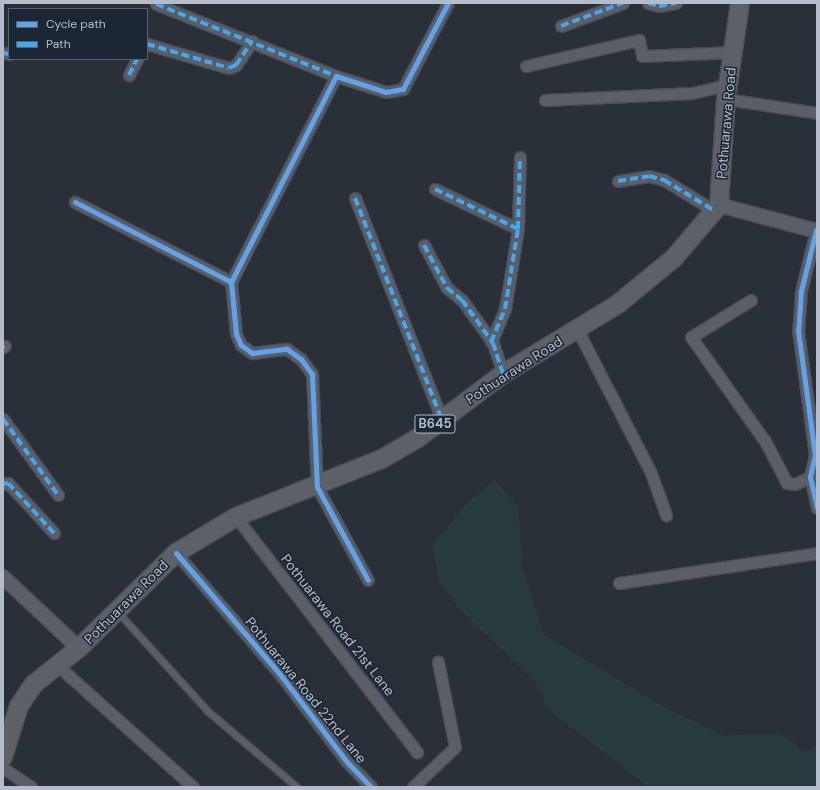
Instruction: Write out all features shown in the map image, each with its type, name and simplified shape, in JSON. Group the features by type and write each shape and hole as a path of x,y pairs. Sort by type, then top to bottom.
{"main road":[{"name":"Pothuarawa Road","path":"3,757 19,706 34,684 79,648 176,553 236,517 317,487 382,459 418,438 441,418 503,374 618,304 674,258 717,208 727,92 740,3"}],"street":[{"path":"156,4 252,41 336,76 386,92 403,89 448,3"},
{"path":"562,26 623,3"},
{"path":"648,3 659,6 676,3"},
{"path":"526,66 639,40 642,56 733,52"},
{"path":"148,44 229,68 236,65 252,41"},
{"path":"129,75 136,60"},
{"path":"336,76 231,282 236,334 241,345 252,353 287,349 302,359 312,374 317,487 368,580"},
{"path":"545,100 727,92 817,113"},
{"path":"491,342 504,309 518,229 520,157"},
{"path":"618,181 648,176 664,180 717,208 816,230 801,291 798,330 815,455 810,477 817,508"},
{"path":"435,188 518,229"},
{"path":"355,198 441,418"},
{"path":"75,202 231,282"},
{"path":"424,244 447,288 462,300 491,342 503,374"},
{"path":"751,300 691,337 765,441 787,483 795,484 810,477"},
{"path":"577,329 651,473 666,515"},
{"path":"3,419 58,495"},
{"path":"3,484 8,483 54,532"},
{"name":"Pothuarawa Road 21st Lane","path":"236,517 417,752"},
{"name":"Pothuarawa Road 22nd Lane","path":"176,553 278,673 347,762 371,787"},
{"path":"619,583 817,553"},
{"path":"3,577 79,648"},
{"path":"413,787 455,747 438,662"},
{"path":"57,665 193,787"},
{"path":"3,768 31,787"}],"lane":[{"path":"117,612 208,712 297,787"}],"green space":[{"path":"495,480 518,507 523,568 543,634 663,707 724,735 781,733 805,752 817,745 817,787 649,787 551,712 533,679 466,616 439,582 432,544 468,502"}],"marked path":[{"path":"561,26 623,3"},
{"path":"648,3 659,6 676,3"},
{"path":"156,4 336,76"},
{"path":"148,44 229,68 236,65 252,41"},
{"path":"3,53 8,54"},
{"path":"129,75 136,60"},
{"path":"491,342 505,309 518,229 520,157"},
{"path":"618,181 649,176 664,180 715,211"},
{"path":"435,189 518,229"},
{"path":"355,198 441,418"},
{"path":"424,245 447,288 462,300 493,343 503,374"},
{"path":"3,419 58,495"},
{"path":"3,484 8,483 54,533"}],"cycle path":[{"path":"75,202 231,282 336,76 386,92 403,89 448,3"},
{"path":"816,230 801,291 798,330 815,455 810,477 817,508"},
{"path":"231,282 236,334 241,345 252,353 287,349 301,359 312,374 317,487 368,580"},
{"path":"176,553 279,673 347,762 371,787"}]}
